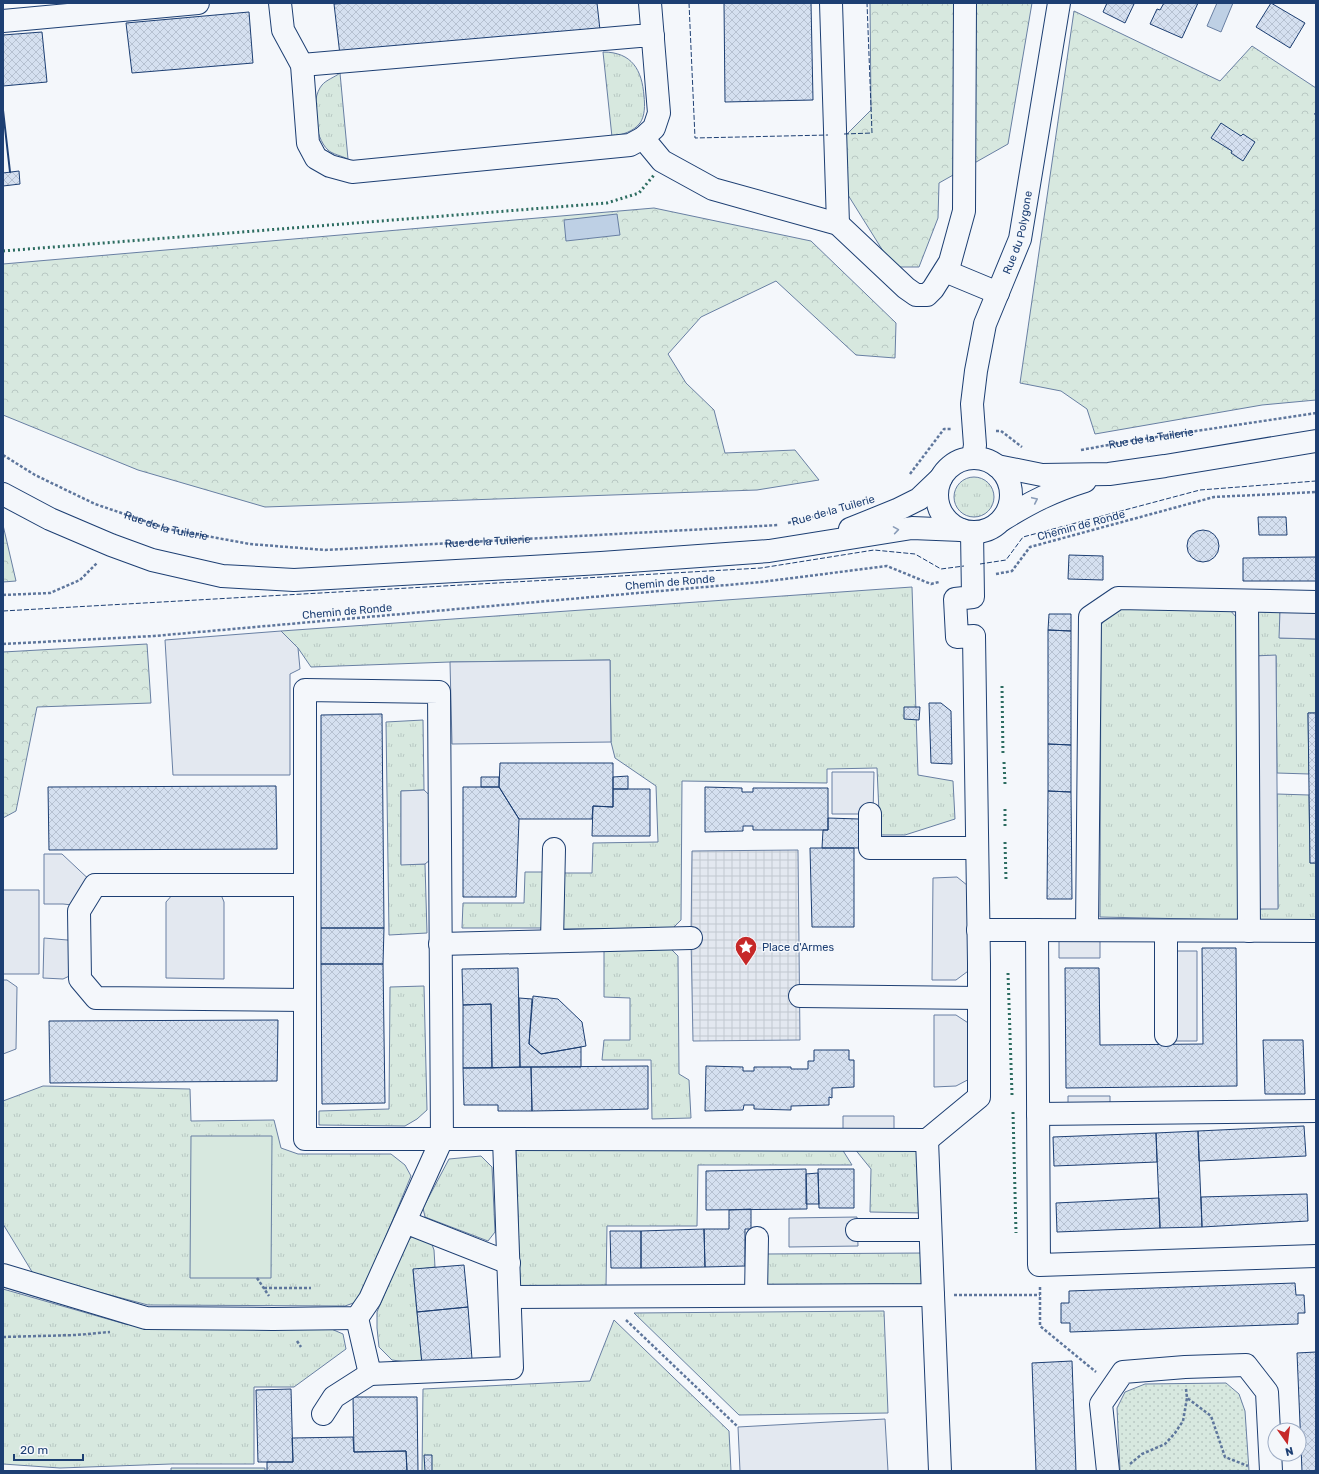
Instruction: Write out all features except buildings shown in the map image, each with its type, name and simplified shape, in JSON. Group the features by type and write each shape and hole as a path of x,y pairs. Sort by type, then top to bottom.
{"street":[{"path":"3,21 198,3"},
{"path":"280,3 283,30 302,65 308,142 316,158 330,166 352,172 630,145 643,138 654,128 659,113 650,3"},
{"path":"831,3 838,224"},
{"path":"643,138 662,161 713,189 838,224 906,288 916,295 927,295 933,289 950,262 964,211 964,3"},
{"name":"Rue du Polygone","path":"973,458 974,445 972,404 976,371 985,324 1020,239 1059,3"},
{"path":"302,65 631,36 653,36"},
{"path":"944,271 998,293"},
{"path":"997,466 1042,475 1109,474 1316,440"},
{"path":"1002,520 1008,511 1011,500 1011,487 1006,475 997,466 986,460 973,458 954,464 947,470 941,478 938,488 937,497 939,507 944,517 952,525 967,531 988,529 993,527 1030,503 1060,489 1109,474"},
{"name":"Rue de la Tuilerie","path":"816,543 897,510 919,499 941,478"},
{"name":"Rue de la Tuilerie","path":"3,494 50,519 110,545 152,560 222,576 294,580 609,563 769,551 912,528 967,531"},
{"path":"370,1374 357,1318 370,1299 442,1139 439,692 305,690 305,1138 442,1139 927,1140 979,1097 974,636 957,637 955,599 973,596 973,578 967,531"},
{"path":"1087,930 1090,617 1118,598 1316,602"},
{"path":"1247,601 1249,931"},
{"path":"870,814 870,848 977,848"},
{"path":"552,941 554,849"},
{"path":"305,885 95,886 79,911 80,979 96,998 305,1000"},
{"path":"978,930 1316,931"},
{"path":"1037,930 1039,1265 1316,1256"},
{"path":"1166,930 1166,1035"},
{"path":"440,944 691,938"},
{"path":"800,996 978,998"},
{"path":"1038,1114 1316,1111"},
{"path":"323,1414 334,1397 370,1374 512,1368 504,1139"},
{"path":"927,1140 940,1471"},
{"path":"405,1222 509,1263"},
{"path":"857,1230 930,1230"},
{"path":"756,1295 757,1238"},
{"path":"3,1275 146,1318 357,1318"},
{"path":"510,1297 933,1295"},
{"path":"1117,1470 1101,1404 1123,1372 1185,1367 1246,1365 1267,1392 1271,1469"}],"path":[{"name":"Rue de la Tuilerie","path":"1078,451 1130,441 1316,413"},
{"path":"908,478 911,471 944,429 950,429"},
{"path":"992,431 1001,431 1025,448"},
{"name":"Rue de la Tuilerie","path":"3,455 35,475 95,504 168,529 250,544 324,550 782,525 839,509"},
{"name":"Chemin de Ronde","path":"3,644 202,632 761,582 886,566 930,584 1012,571 1030,547 1214,497 1316,492"},
{"path":"3,595 50,593 80,580 110,545"},
{"path":"1039,1265 1040,1326 1114,1386"},
{"path":"263,1288 312,1288"},
{"path":"933,1295 1040,1295"},
{"path":"601,1296 738,1428"},
{"path":"3,1337 76,1335 116,1332"},
{"path":"1117,1470 1142,1454 1165,1444 1183,1421 1187,1398 1185,1367"},
{"path":"1187,1398 1211,1416 1225,1457 1249,1467 1271,1469"}],"green space":[{"path":"870,3 1032,3 1008,144 939,183 938,218 919,267 893,267 848,195 841,140 871,110"},
{"path":"1074,11 1220,81 1252,46 1316,88 1316,112 1314,114 1316,115 1316,400 1262,405 1095,434 1087,409 1061,391 1020,383"},
{"path":"603,52 621,55 634,64 641,78 644,96 643,117 640,123 631,131 612,137"},
{"path":"340,73 348,159 328,150 323,144 319,136 315,118 318,91 324,83"},
{"path":"654,208 811,241 896,323 895,358 856,355 776,281 701,317 668,354 686,383 714,410 725,453 795,450 819,480 757,490 265,507 138,470 3,415 3,264"},
{"path":"978,477 985,480 991,486 994,497 993,505 985,514 978,517 970,517 963,514 955,505 954,493 957,486 966,478"},
{"path":"3,525 16,581 3,582"},
{"path":"912,587 918,775 953,781 955,819 905,835 880,835 877,768 827,769 827,783 682,781 681,920 673,928 559,929 559,873 592,873 593,843 658,842 656,786 615,758 611,742 610,660 450,662 311,667 298,648 281,631"},
{"path":"1122,609 1229,609 1237,618 1238,920 1100,917 1101,625 1109,613"},
{"path":"1255,611 1280,611 1280,638 1316,639 1316,713 1308,713 1309,774 1277,773 1276,656 1254,656"},
{"path":"147,644 151,703 37,707 16,811 3,818 3,652"},
{"path":"423,720 424,790 401,791 401,864 425,864 427,933 389,935 386,722"},
{"path":"1277,794 1309,795 1310,863 1316,863 1316,921 1256,922 1256,909 1278,908"},
{"path":"525,872 545,872 545,928 462,928 463,903 524,903"},
{"path":"669,947 678,956 679,1074 689,1080 691,1118 652,1119 651,1060 602,1060 604,1040 630,1040 630,998 604,997 604,948"},
{"path":"424,986 427,1110 417,1119 405,1126 319,1125 319,1111 389,1109 390,987"},
{"path":"43,1086 190,1089 191,1121 274,1120 281,1148 298,1154 391,1154 405,1165 411,1176 359,1301 345,1306 148,1305 34,1275 3,1224 3,1101"},
{"path":"191,1136 272,1136 271,1278 190,1278"},
{"path":"854,1148 921,1149 923,1213 870,1212 871,1169"},
{"path":"516,1149 842,1149 852,1165 698,1165 697,1226 607,1226 606,1287 520,1287"},
{"path":"481,1156 492,1167 495,1232 488,1241 425,1217 423,1208 449,1159"},
{"path":"413,1236 430,1239 434,1250 435,1267 413,1270 422,1364 392,1360 379,1347 377,1328 377,1312 406,1242"},
{"path":"924,1253 924,1285 766,1285 766,1254"},
{"path":"3,1289 125,1324 159,1329 322,1325 343,1334 346,1349 294,1387 254,1387 254,1464 171,1464 60,1468 3,1464"},
{"path":"884,1311 888,1413 739,1415 634,1313"},
{"path":"614,1320 729,1431 731,1471 422,1471 423,1389 590,1381"},
{"path":"1226,1383 1239,1394 1245,1411 1249,1471 1120,1471 1117,1408 1125,1392 1145,1384"},
{"path":"171,1468 265,1468 265,1471 171,1471"}],"shaded area":[{"path":"1280,611 1316,612 1316,639 1279,638"},
{"path":"281,631 298,648 300,669 290,674 290,775 173,775 165,640"},
{"path":"1276,655 1278,909 1256,909 1254,656"},
{"path":"610,660 611,742 452,744 450,662"},
{"path":"832,772 874,772 873,814 832,814"},
{"path":"424,790 440,805 440,852 425,864 401,865 401,791"},
{"name":"Place d'Armes","path":"798,850 800,1040 693,1041 691,938 692,851"},
{"path":"44,854 62,854 95,885 82,906 44,904"},
{"path":"957,877 978,894 979,963 956,980 932,980 933,878"},
{"path":"181,885 217,885 224,902 224,979 166,978 166,902"},
{"path":"3,890 39,890 39,974 3,974"},
{"path":"1067,930 1096,930 1100,942 1100,958 1059,958 1059,941"},
{"path":"44,938 79,941 80,971 63,979 43,978"},
{"path":"1173,951 1197,951 1197,1041 1173,1041"},
{"path":"3,980 7,980 17,987 16,1049 3,1054"},
{"path":"934,1015 956,1015 979,1030 979,1074 956,1086 934,1087"},
{"path":"1068,1096 1110,1096 1110,1108 1068,1108"},
{"path":"843,1116 894,1116 894,1132 843,1132"},
{"path":"857,1217 858,1246 789,1247 789,1218"},
{"path":"885,1419 888,1471 740,1471 738,1427"}],"water":[{"path":"1217,3 1233,3 1221,32 1207,26"},
{"path":"617,214 620,235 566,241 564,220"}],"hedge":[{"path":"3,251 607,203 639,193 654,175"},
{"path":"1002,686 1003,756"},
{"path":"1004,762 1005,784"},
{"path":"1005,809 1005,826"},
{"path":"1005,842 1006,880"},
{"path":"1008,973 1012,1095"},
{"path":"1013,1112 1016,1233"}],"fence":[{"path":"689,3 695,138 828,135"},
{"path":"844,134 872,133 867,3"},
{"path":"980,564 1006,560 1023,537 1200,490 1316,481"},
{"path":"3,611 761,568 874,550 915,554 941,569 964,566"}],"wall":[{"path":"3,110 10,172"}],"place":[{"name":"Place d'Armes","path":"746,966"}]}
